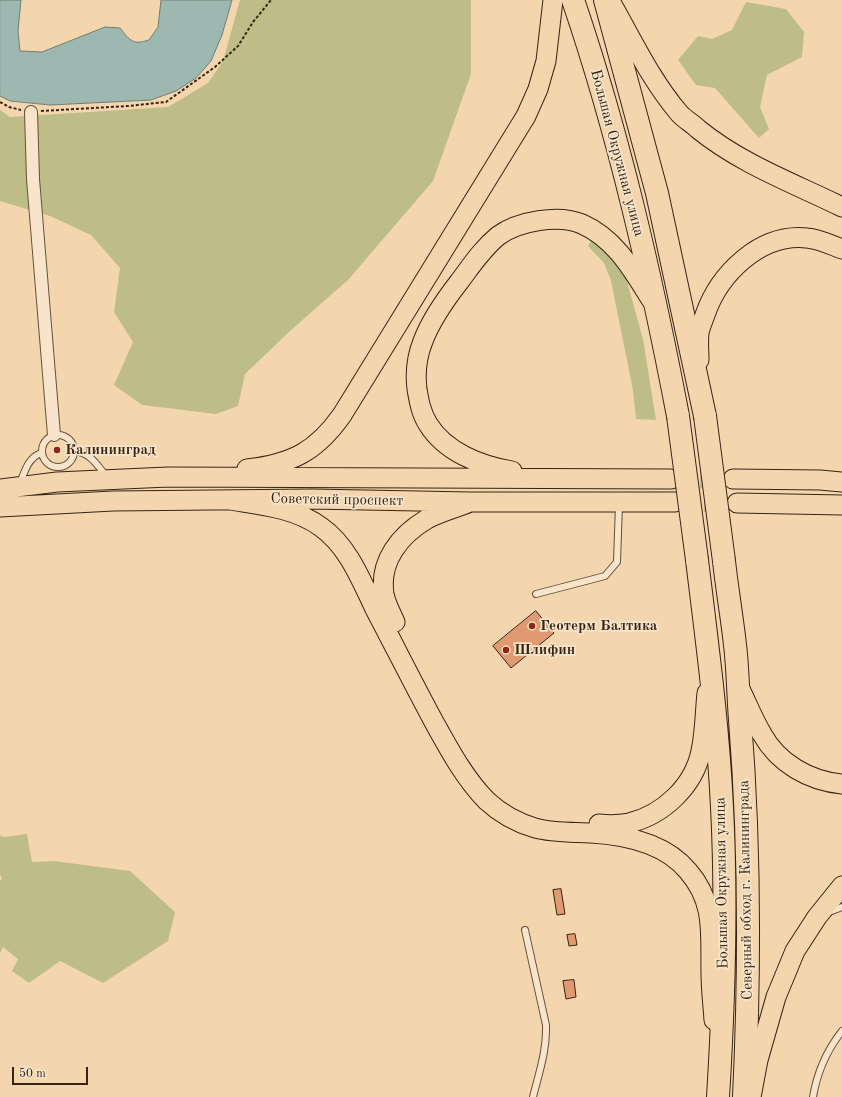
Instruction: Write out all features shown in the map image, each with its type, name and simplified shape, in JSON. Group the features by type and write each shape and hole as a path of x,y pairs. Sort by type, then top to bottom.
{"highway":[{"name":"Большая Окружная улица","path":"573,0 616,141 631,199 657,308 678,416 697,560 719,748 724,868 723,979 718,1094"},
{"name":"Северный обход г. Калининграда","path":"605,0 657,194 705,416 735,646 746,798 748,866 748,1026 744,1097"}],"main road":[{"path":"168,477 265,467 291,459 305,452 319,443 331,431 526,116 538,89 546,61 553,0"},
{"path":"610,0 648,69 664,94 680,114 730,152 786,182 842,207"},
{"path":"591,479 496,468 461,454 441,440 428,423 419,403 416,380 417,362 422,342 431,324 450,294 476,258 499,236 527,222 557,219 581,223 595,231 621,253 657,308"},
{"path":"698,386 699,332 712,297 733,268 754,252 772,243 787,239 807,238 842,249"},
{"path":"820,480 842,476"},
{"name":"Советский проспект","path":"0,488 57,482 168,477 671,479"},
{"path":"734,479 820,480 842,482"},
{"name":"Советский проспект","path":"0,507 113,501 312,499 470,502 675,502"},
{"path":"230,500 273,507 302,516 321,527 337,542 354,565 413,684 444,740 462,768 487,801 515,820 536,828 614,835 642,842 662,850 679,862 688,871 703,894 710,914 712,942 711,972 718,1094"},
{"path":"470,502 428,518 410,530 396,545 388,560 384,593 388,609 472,766 493,795 520,812 572,823 616,825 629,823 654,813 669,803 688,782 694,771 701,752 710,669"},
{"path":"737,503 842,505"},
{"path":"788,504 842,514"},
{"path":"738,683 761,734 781,758 811,777 826,782 842,784"},
{"path":"751,1097 758,1060 776,997 795,951 817,917 842,886"}],"street":[{"path":"31,112 33,179 54,435"}],"lane":[{"path":"54,435 59,435 67,438 72,444 74,451 72,459 69,463 58,468 47,463 42,456 41,448 45,441 54,435"},
{"path":"74,451 83,452 89,456 109,480"},
{"path":"19,486 30,460 41,452"},
{"path":"536,594 605,576 617,562 619,502"},
{"path":"817,917 842,907"},
{"path":"525,930 546,1025 546,1048 533,1097"},
{"path":"813,1097 815,1084 825,1059 842,1031"}],"path":[{"path":"0,102 8,108 31,112 166,102 215,67 238,46 253,22 270,0"}],"shaded area":[{"path":"240,0 471,0 471,74 433,181 348,280 290,331 245,374 238,406 216,414 142,405 114,385 133,342 114,312 120,268 91,235 50,216 0,201 0,110 10,117 168,107 208,83 223,61"},
{"path":"746,2 786,9 804,32 802,57 767,75 760,107 769,129 759,138 715,88 696,85 678,60 698,36 712,39 732,30"},
{"path":"594,235 625,274 643,339 656,420 636,419 633,390 611,281 604,263 588,246"},
{"path":"27,834 32,862 54,861 130,871 175,912 168,941 103,983 60,961 29,983 12,971 18,959 3,947 0,953 0,880 2,879 0,874 0,836 5,837"}],"water":[{"path":"0,0 21,0 18,31 20,51 42,52 105,27 120,28 129,39 135,42 149,40 158,27 161,0 232,0 222,35 211,61 196,78 176,91 151,100 50,105 10,101 0,96"}],"building":[{"path":"536,611 554,633 511,668 493,646"},
{"path":"561,889 565,914 557,915 553,890"},
{"path":"575,934 577,945 569,946 567,935"},
{"path":"574,980 576,997 566,999 563,981"}],"tunnel":[{"path":"671,479 728,479"},
{"path":"675,502 731,503"}],"place":[{"name":"Калининград","path":"57,450"},
{"name":"Геотерм Балтика","path":"532,626"},
{"name":"Шлифин","path":"506,650"}]}
